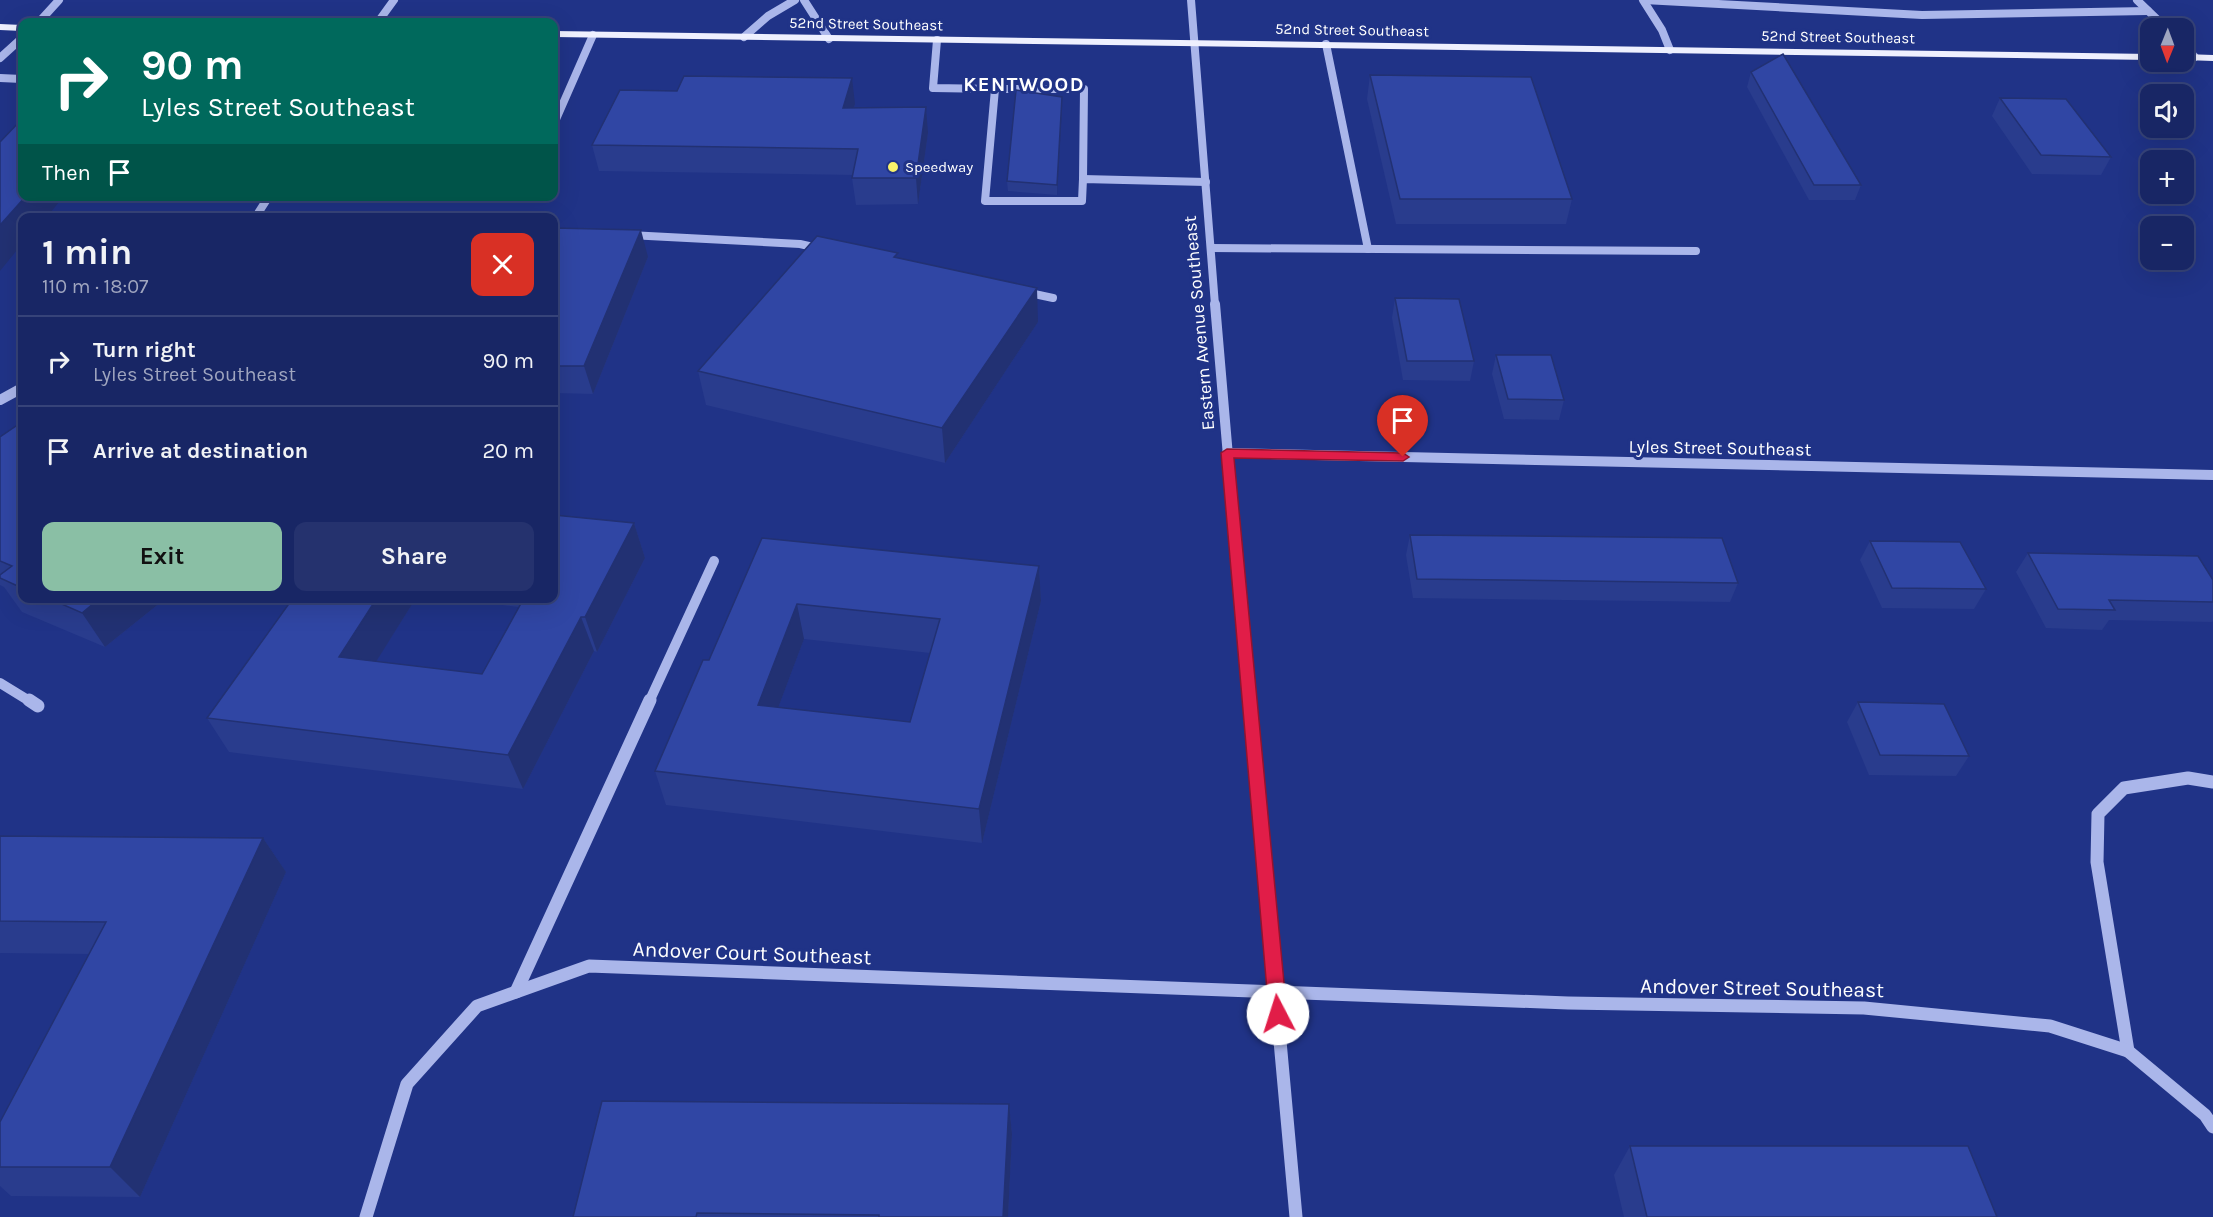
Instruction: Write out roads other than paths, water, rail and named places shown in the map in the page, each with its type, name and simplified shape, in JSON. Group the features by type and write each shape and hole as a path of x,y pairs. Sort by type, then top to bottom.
{"main road":[{"path":"0,27 18,28"},
{"name":"52nd Street Southeast","path":"558,34 2140,57"},
{"path":"2194,57 2213,58"}],"street":[{"path":"43,18 59,0"},
{"path":"381,18 394,0"},
{"path":"744,37 768,16 795,0"},
{"path":"804,0 829,39"},
{"name":"Eastern Avenue Southeast","path":"1191,0 1227,453 1296,1217"},
{"path":"1644,0 1922,15 2148,11"},
{"path":"1644,0 1662,30 1670,50"},
{"path":"2137,0 2155,18"},
{"path":"558,115 593,35"},
{"path":"937,40 933,88 1084,89 1082,201 986,201 995,89"},
{"path":"0,58 18,42"},
{"path":"1326,44 1368,249"},
{"path":"0,78 18,79"},
{"path":"1083,179 1206,182"},
{"path":"624,235 800,244 834,251"},
{"path":"1211,248 1696,251"},
{"path":"1018,291 1053,298"},
{"path":"0,400 18,389"},
{"name":"Lyles Street Southeast","path":"1227,453 2213,476"},
{"path":"516,992 714,561"},
{"path":"0,682 38,706"},
{"path":"2128,1051 2097,862 2098,814 2124,788 2188,778 2213,782"},
{"name":"Andover Court Southeast","path":"366,1217 406,1084 477,1006 589,966 1276,993"},
{"name":"Andover Street Southeast","path":"1276,993 1568,1003 1864,1008 2050,1026 2128,1051 2205,1115 2213,1128"}],"place":[{"name":"Speedway","path":"893,167"}],"district":[{"name":"KENTWOOD","path":"1024,84"}]}
